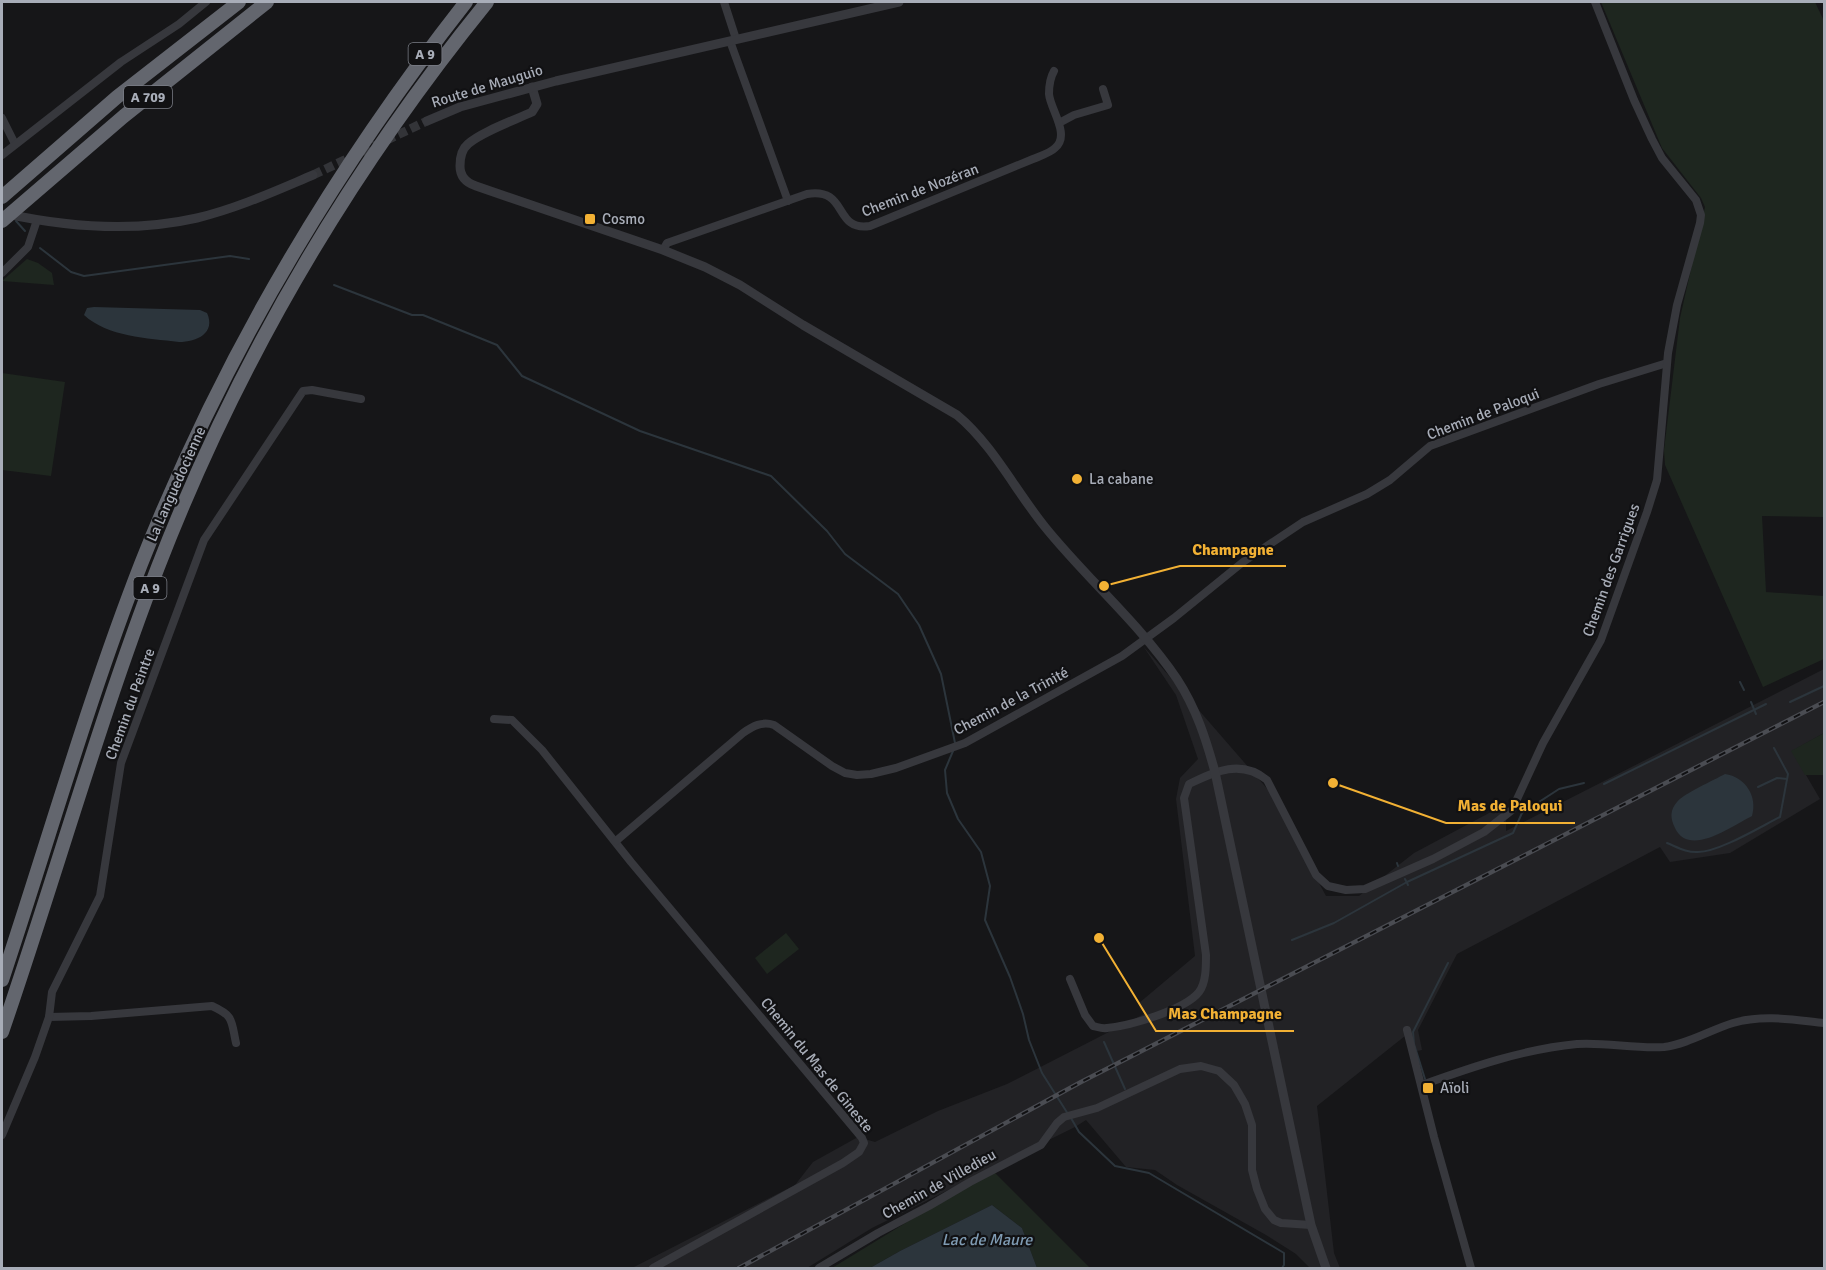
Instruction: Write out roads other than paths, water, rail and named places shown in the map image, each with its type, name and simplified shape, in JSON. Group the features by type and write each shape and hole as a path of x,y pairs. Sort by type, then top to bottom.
{"highway":[{"name":"A 709","path":"5,194 117,98 239,2"},
{"name":"A 709","path":"2,221 124,116 267,2"},
{"name":"La Languedocienne","path":"2,980 124,608 156,526 197,433 250,327 313,219 387,107 466,2"},
{"name":"La Languedocienne","path":"2,1032 131,639 175,525 214,436 279,310 342,203 411,102 487,2"}],"street":[{"path":"2,154 121,62 179,24 206,2"},
{"path":"724,2 733,40 788,201"},
{"name":"Route de Mauguio","path":"427,121 460,107 532,87 899,2"},
{"name":"Chemin des Garrigues","path":"1070,979 1085,1015 1093,1026 1104,1029 1147,1018 1182,1005 1199,992 1206,973 1206,956 1184,798 1189,784 1215,772 1249,769 1267,780 1316,875 1328,886 1346,890 1365,889 1433,859 1484,832 1512,810 1543,743 1601,639 1618,599 1657,480 1666,363 1677,305 1700,223 1700,208 1662,158 1652,139 1595,2"},
{"path":"1054,70 1049,96 1059,123 1074,115 1108,105 1103,89"},
{"path":"532,87 537,104 532,112 475,139 464,148 460,165 465,180 476,186 663,249 705,267 740,285 812,331 957,415 977,434 1072,559 1146,639 1177,680 1206,737 1215,772 1311,1225 1326,1269"},
{"path":"2,118 15,144"},
{"name":"Chemin de Nozéran","path":"663,249 667,243 817,193 830,197 838,203 851,225 859,228 870,226 1056,148 1061,138 1059,123"},
{"path":"2,213 37,220 104,226 138,226 196,218 253,201 313,175"},
{"path":"2,273 28,247 37,220"},
{"name":"Chemin de Paloqui","path":"1146,639 1243,562 1303,522 1348,504 1375,490 1430,446 1599,384 1666,363"},
{"name":"Chemin du Peintre","path":"2,1135 49,1017 52,992 100,896 121,764 204,540 303,391 312,390 361,399"},
{"name":"Chemin de la Trinité","path":"616,841 743,733 761,723 774,725 845,773 871,774 896,768 965,743 1122,656 1146,639"},
{"path":"495,719 512,720 521,728 542,750 616,841"},
{"name":"Chemin du Mas de Gineste","path":"616,841 631,862 855,1129 864,1143 859,1152 843,1163 653,1269"},
{"path":"49,1017 91,1016 212,1006 227,1013 232,1022 236,1042"},
{"path":"1422,1085 1457,1072 1537,1050 1577,1044 1604,1043 1665,1047 1736,1022 1764,1018 1824,1023"},
{"path":"1407,1030 1436,1148 1471,1269"},
{"name":"Chemin de Villedieu","path":"819,1269 878,1233 1041,1145 1057,1123 1068,1115 1097,1108 1180,1069 1201,1066 1219,1071 1234,1085 1245,1104 1252,1125 1252,1170 1265,1209 1274,1220 1281,1223 1311,1225"}],"water":[{"path":"87,308 200,310 207,313 209,326 203,335 186,342 141,338 104,328 84,315"},
{"path":"1725,774 1738,779 1748,789 1753,801 1752,816 1711,837 1690,840 1682,837 1672,821 1672,811 1675,805 1685,795"},
{"name":"Lac de Maure","path":"992,1205 1022,1228 1037,1268 870,1268 900,1251"}],"waterway":[{"path":"16,221 25,231"},
{"path":"40,248 71,272 84,276 230,256 249,259"},
{"path":"334,285 412,315 423,315 497,345 522,376 640,431 771,476 827,531 845,554 898,594 919,625 941,674 955,743"},
{"path":"1740,682 1744,690"},
{"path":"1790,702 1824,686"},
{"path":"1751,702 1756,714"},
{"path":"1604,784 1766,704"},
{"path":"1667,843 1690,852 1707,851 1728,844 1780,817 1788,774 1774,748"},
{"path":"953,751 945,770 947,793 958,819 981,852 990,886 985,920 1010,977 1029,1040 1042,1073 1068,1114"},
{"path":"1758,787 1777,778 1787,779"},
{"path":"1292,940 1334,923 1407,882 1513,833 1522,813 1559,789 1584,783"},
{"path":"1405,879 1408,885"},
{"path":"1425,1079 1414,1044 1413,1032 1448,963"},
{"path":"1104,1042 1125,1089"},
{"path":"1071,1118 1079,1132 1115,1166 1149,1173 1284,1253 1282,1268"}],"tunnel":[{"path":"313,175 427,121"}],"railway":[{"path":"739,1268 1081,1082 1824,702"}],"place":[{"name":"Cosmo","path":"590,219"},
{"name":"La cabane","path":"1077,479"},
{"name":"Champagne","path":"1104,586"},
{"name":"Mas de Paloqui","path":"1333,783"},
{"name":"Mas Champagne","path":"1099,938"},
{"name":"Aïoli","path":"1428,1088"}]}
